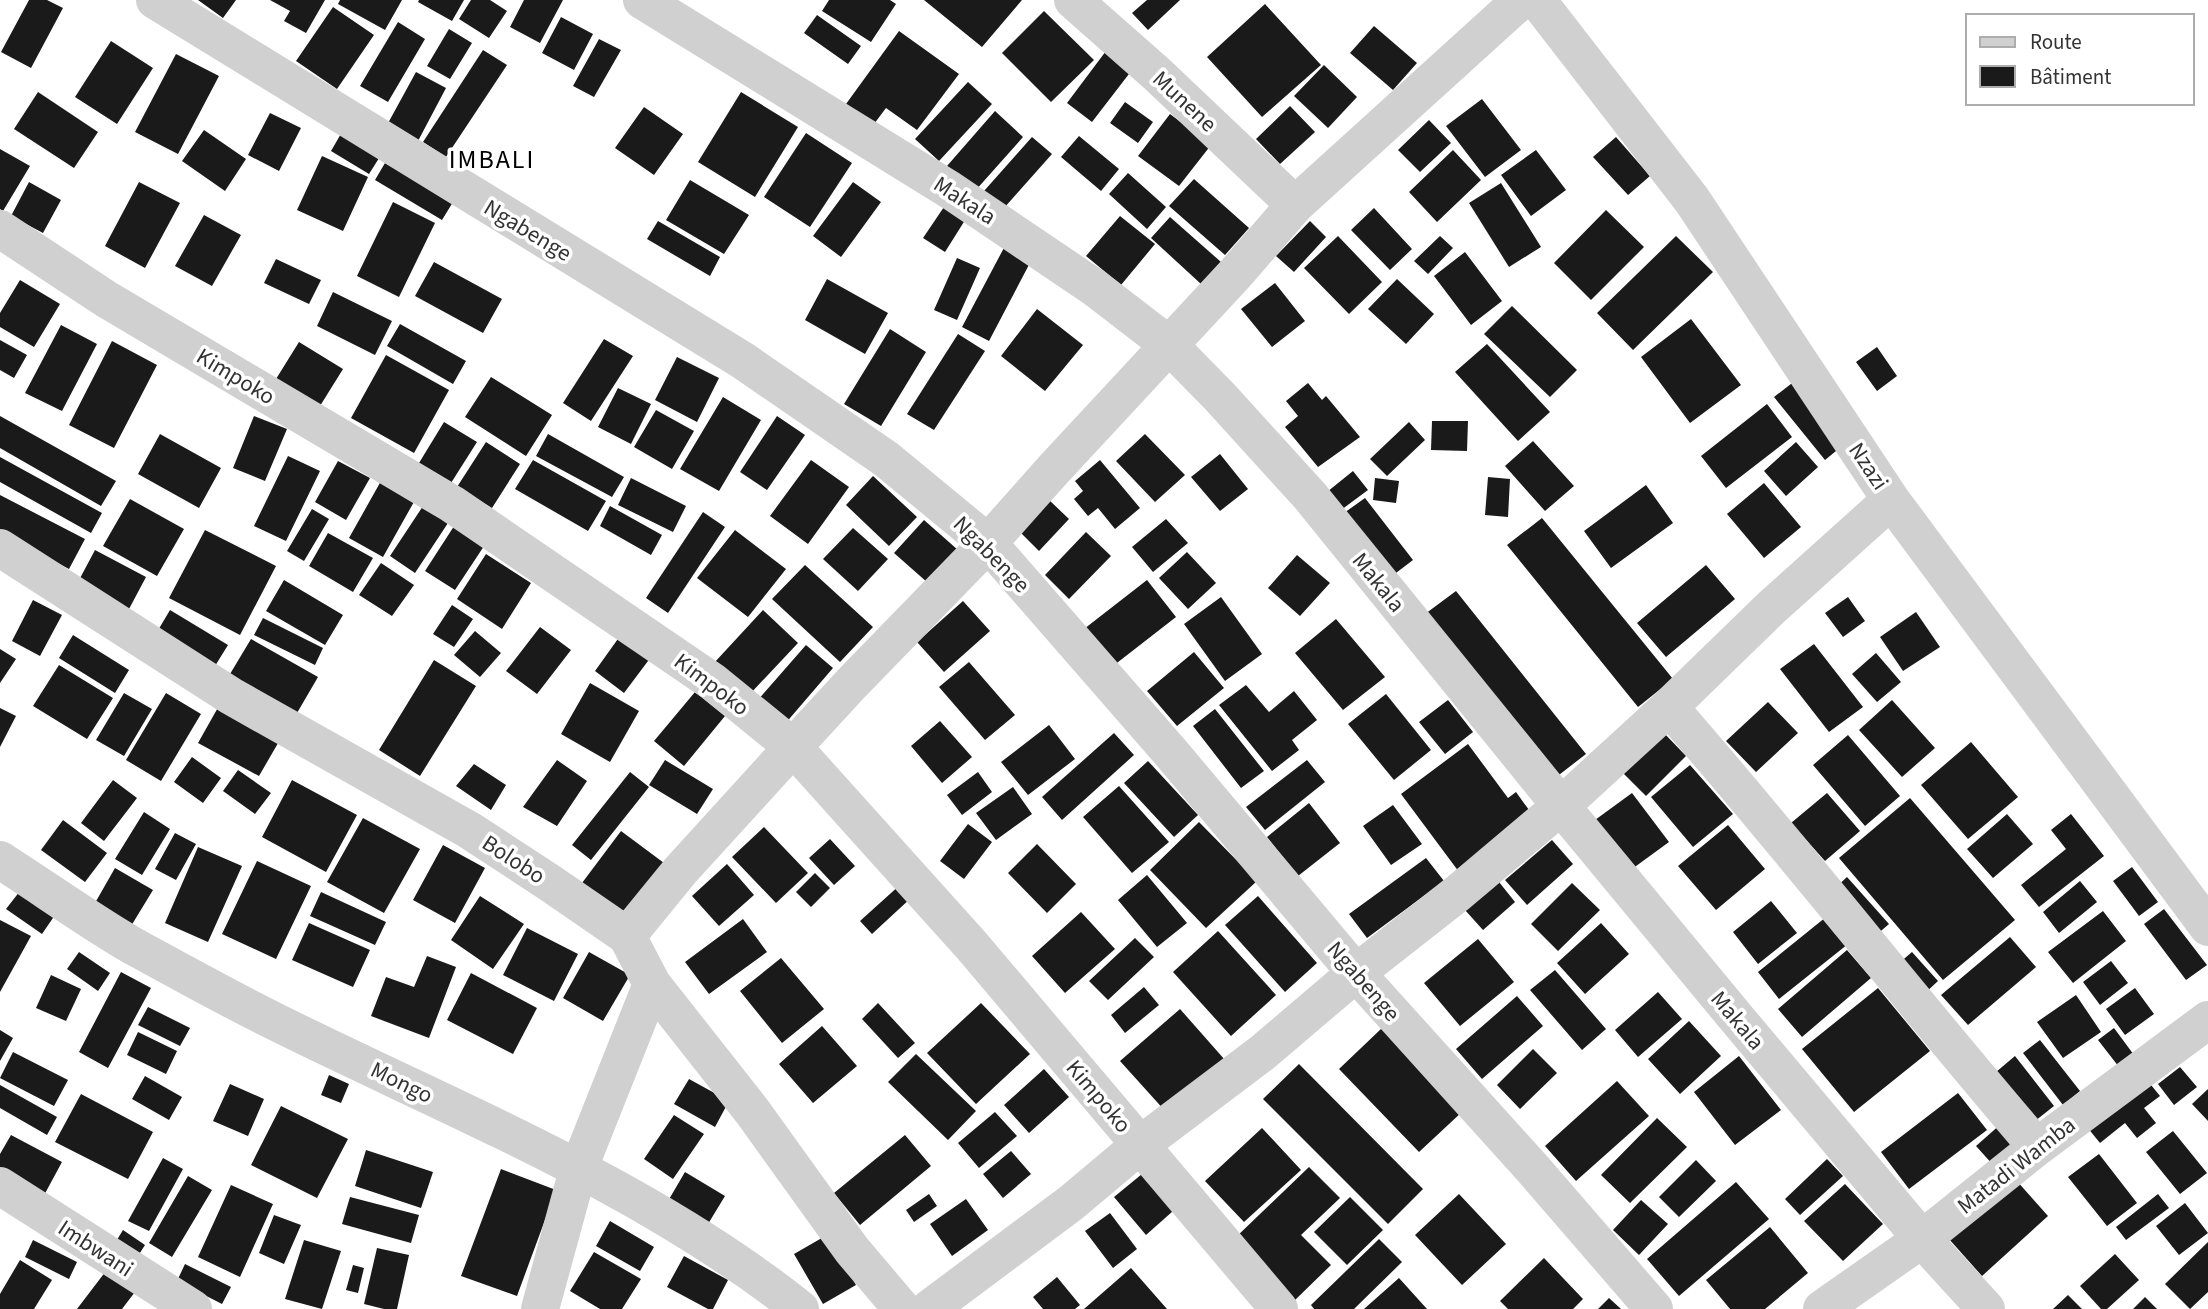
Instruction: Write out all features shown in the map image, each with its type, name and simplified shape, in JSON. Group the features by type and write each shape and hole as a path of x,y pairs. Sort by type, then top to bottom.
{"street":[{"name":"Ngabenge","path":"155,0 742,360 886,460 988,543 1172,754 1356,973 1654,1309"},
{"name":"Makala","path":"642,0 991,216 1095,288 1169,345 1310,496 1561,806 1922,1239 1986,1309"},
{"name":"Munene","path":"1073,0 1157,74 1295,205"},
{"path":"627,936 680,871 793,747 988,543 1295,205 1521,0"},
{"name":"Nzazi","path":"1538,0 1692,200 1891,500 2208,927"},
{"name":"Kimpoko","path":"0,229 106,299 452,504 713,682 793,747 972,946 1279,1309"},
{"path":"929,1309 1071,1203 1140,1145 1262,1053 1356,973 1458,893 1561,806 1670,707 1772,607 1891,500"},
{"name":"Bolobo","path":"0,548 231,696 469,830 627,936 652,984 752,1111 852,1250 902,1309"},
{"path":"1670,707 1727,772 2036,1147"},
{"name":"Mongo","path":"0,860 132,945 276,1023 578,1170 701,1239 800,1309"},
{"path":"540,1309 578,1170 652,984"},
{"name":"Matadi Wamba","path":"1822,1309 1922,1239 2036,1147 2208,1020"},
{"name":"Imbwani","path":"0,1186 192,1309"}],"building":[{"path":"29,0 47,0 63,8 31,68 1,52"},
{"path":"198,0 236,0 223,18"},
{"path":"270,0 325,0 306,33 284,21 290,11"},
{"path":"340,0 402,0 385,30 338,4"},
{"path":"464,0 452,21 418,2"},
{"path":"471,0 490,0 507,11 489,38 459,19"},
{"path":"524,0 563,0 540,43 510,27"},
{"path":"829,0 890,0 896,4 871,42 822,11"},
{"path":"924,0 1022,0 982,47"},
{"path":"1147,0 1180,0 1148,30 1132,13"},
{"path":"1265,4 1321,65 1262,117 1207,57"},
{"path":"333,7 374,35 337,89 296,61"},
{"path":"1044,11 1094,60 1051,102 1002,53"},
{"path":"817,15 861,46 848,64 804,33"},
{"path":"561,17 593,34 574,70 542,53"},
{"path":"398,22 425,39 388,102 360,86"},
{"path":"1374,26 1417,63 1393,90 1350,53"},
{"path":"449,29 472,43 450,79 427,66"},
{"path":"899,31 959,74 917,130 886,108 874,124 846,104"},
{"path":"599,39 621,50 594,97 573,86"},
{"path":"111,41 153,68 117,124 75,97"},
{"path":"483,50 507,65 446,157 423,142"},
{"path":"1106,51 1132,70 1092,122 1067,103"},
{"path":"176,54 219,76 178,154 135,132"},
{"path":"1324,65 1357,97 1328,128 1294,96"},
{"path":"416,72 446,88 418,141 387,125"},
{"path":"968,82 992,104 939,161 915,139"},
{"path":"38,92 98,132 74,168 14,129"},
{"path":"741,92 798,127 755,197 698,162"},
{"path":"1482,99 1521,150 1485,177 1446,126"},
{"path":"1125,102 1153,122 1138,143 1110,123"},
{"path":"1290,106 1315,132 1280,164 1256,139"},
{"path":"644,107 683,134 654,175 615,148"},
{"path":"995,111 1023,137 975,191 947,166"},
{"path":"270,113 301,128 279,171 248,155"},
{"path":"1170,114 1211,145 1179,186 1138,156"},
{"path":"1429,120 1451,143 1420,172 1398,150"},
{"path":"204,130 246,159 225,191 182,161"},
{"path":"342,132 381,155 369,174 331,151"},
{"path":"806,133 852,163 810,227 764,197"},
{"path":"1079,136 1119,169 1101,191 1061,157"},
{"path":"1032,137 1052,154 1004,208 984,191"},
{"path":"1616,137 1650,176 1628,195 1593,157"},
{"path":"0,149 30,166 3,211 0,209"},
{"path":"1453,150 1481,180 1437,222 1409,192"},
{"path":"1536,150 1566,190 1531,216 1501,175"},
{"path":"322,156 368,177 343,231 297,210"},
{"path":"385,163 453,202 442,220 375,180"},
{"path":"1128,173 1166,207 1147,229 1109,194"},
{"path":"1194,179 1249,228 1225,255 1169,206"},
{"path":"690,180 749,215 724,254 666,220"},
{"path":"29,182 61,200 43,233 11,216"},
{"path":"139,182 180,203 145,268 105,246"},
{"path":"853,182 881,202 841,257 813,236"},
{"path":"1501,183 1541,247 1509,267 1469,203"},
{"path":"393,202 435,223 399,297 357,276"},
{"path":"946,204 967,217 945,252 923,238"},
{"path":"1374,208 1412,249 1390,270 1351,230"},
{"path":"1606,210 1644,247 1591,300 1554,263"},
{"path":"204,215 241,235 212,286 175,266"},
{"path":"1120,216 1155,244 1121,285 1086,256"},
{"path":"1170,217 1221,262 1201,284 1151,238"},
{"path":"658,221 720,257 710,276 647,239"},
{"path":"1310,221 1326,237 1294,272 1276,256"},
{"path":"1338,236 1382,282 1349,314 1304,268"},
{"path":"1440,236 1453,248 1428,274 1414,261"},
{"path":"1676,236 1713,272 1633,350 1597,313"},
{"path":"1006,244 1032,259 989,341 962,327"},
{"path":"1465,252 1502,301 1471,325 1434,276"},
{"path":"957,258 980,268 957,320 934,310"},
{"path":"276,259 321,280 309,304 264,283"},
{"path":"434,262 502,299 483,333 415,296"},
{"path":"827,279 888,313 865,354 805,320"},
{"path":"1397,279 1434,314 1406,344 1368,309"},
{"path":"20,280 60,304 34,347 0,327 0,313"},
{"path":"1275,283 1305,321 1272,347 1241,309"},
{"path":"333,292 392,321 375,355 317,326"},
{"path":"1512,306 1577,370 1550,397 1484,334"},
{"path":"1037,309 1083,345 1045,391 1001,356"},
{"path":"1691,319 1741,385 1690,423 1641,357"},
{"path":"400,324 466,361 453,384 387,346"},
{"path":"61,325 97,344 62,411 25,393"},
{"path":"890,329 926,352 881,426 844,404"},
{"path":"958,334 985,351 934,430 907,414"},
{"path":"604,339 633,356 591,421 563,403"},
{"path":"0,340 27,355 14,378 0,370"},
{"path":"112,341 157,365 114,448 69,425"},
{"path":"299,342 343,369 320,406 276,379"},
{"path":"1487,344 1550,412 1518,441 1455,372"},
{"path":"1877,347 1897,376 1877,391 1856,362"},
{"path":"386,355 449,390 414,453 351,418"},
{"path":"677,357 719,378 697,422 655,400"},
{"path":"491,377 552,415 526,456 465,417"},
{"path":"1796,380 1847,442 1825,460 1774,397"},
{"path":"1308,383 1322,400 1326,396 1360,437 1318,467 1285,427 1298,416 1286,401"},
{"path":"618,388 651,404 631,444 598,427"},
{"path":"723,397 761,420 719,491 680,469"},
{"path":"1767,404 1792,437 1726,488 1701,456"},
{"path":"656,410 694,431 672,469 634,447"},
{"path":"0,416 116,481 101,506 0,448"},
{"path":"254,416 287,429 265,481 233,468"},
{"path":"777,416 805,435 767,490 740,472"},
{"path":"1432,421 1468,421 1467,451 1431,450"},
{"path":"444,422 477,442 451,483 419,463"},
{"path":"1409,422 1425,440 1387,476 1370,459"},
{"path":"160,434 221,468 199,508 138,474"},
{"path":"548,434 624,477 612,497 536,456"},
{"path":"1145,434 1185,475 1155,502 1116,461"},
{"path":"1533,441 1574,486 1545,511 1505,466"},
{"path":"486,442 520,464 492,508 457,487"},
{"path":"1796,442 1818,467 1786,496 1764,471"},
{"path":"1220,454 1248,489 1220,511 1191,477"},
{"path":"288,456 320,471 286,541 254,526"},
{"path":"0,457 102,513 91,533 0,482"},
{"path":"533,460 606,501 588,531 515,489"},
{"path":"811,460 849,487 808,544 770,516"},
{"path":"1100,460 1140,508 1115,529 1098,508 1088,516 1074,499 1083,491 1075,481"},
{"path":"338,461 370,478 346,520 315,502"},
{"path":"1353,471 1368,490 1341,510 1327,492"},
{"path":"873,476 917,517 889,546 846,505"},
{"path":"1488,477 1510,479 1508,517 1485,515"},
{"path":"631,478 686,506 673,532 618,505"},
{"path":"1375,478 1399,481 1396,503 1373,500"},
{"path":"381,481 415,500 383,557 349,538"},
{"path":"1764,483 1801,527 1764,558 1727,514"},
{"path":"1646,485 1673,523 1611,568 1584,531"},
{"path":"0,495 85,539 69,569 0,533"},
{"path":"1047,498 1069,519 1039,551 1017,529"},
{"path":"1365,498 1413,560 1392,576 1344,513"},
{"path":"130,499 184,529 157,576 103,546"},
{"path":"423,506 448,523 415,573 390,556"},
{"path":"610,506 662,535 651,555 600,526"},
{"path":"312,509 329,519 304,561 287,551"},
{"path":"703,512 725,527 668,613 646,598"},
{"path":"1542,518 1673,679 1638,707 1507,545"},
{"path":"1166,519 1188,543 1153,572 1132,547"},
{"path":"458,520 488,540 455,590 425,571"},
{"path":"924,520 958,550 928,583 894,553"},
{"path":"853,528 888,559 858,591 823,559"},
{"path":"205,530 276,566 240,635 169,598"},
{"path":"735,530 786,569 748,617 697,578"},
{"path":"1086,532 1111,556 1069,599 1045,575"},
{"path":"328,533 373,558 353,592 309,566"},
{"path":"95,550 146,577 129,609 78,582"},
{"path":"1187,552 1216,583 1188,609 1159,578"},
{"path":"486,554 531,583 502,629 457,599"},
{"path":"1297,555 1330,583 1300,616 1268,588"},
{"path":"381,563 414,585 392,616 359,595"},
{"path":"805,565 873,627 840,662 772,599"},
{"path":"1706,565 1735,599 1666,657 1637,623"},
{"path":"284,580 343,615 325,645 266,611"},
{"path":"1147,580 1176,617 1113,666 1084,629"},
{"path":"1456,591 1586,754 1555,778 1425,614"},
{"path":"1221,597 1262,654 1225,681 1184,624"},
{"path":"1848,597 1865,621 1843,637 1825,613"},
{"path":"33,600 62,615 40,656 12,641"},
{"path":"963,601 990,631 944,672 917,642"},
{"path":"452,605 473,619 454,647 433,634"},
{"path":"170,610 228,645 215,666 157,632"},
{"path":"763,610 798,643 749,695 714,663"},
{"path":"1916,612 1940,647 1903,671 1880,637"},
{"path":"263,618 323,648 315,665 254,635"},
{"path":"1336,619 1385,677 1343,710 1295,653"},
{"path":"540,627 571,650 537,694 506,671"},
{"path":"475,631 501,653 480,677 454,655"},
{"path":"73,635 129,670 115,693 59,658"},
{"path":"620,636 651,657 624,693 595,671"},
{"path":"251,639 318,677 297,713 230,674"},
{"path":"1814,644 1863,707 1829,732 1780,669"},
{"path":"806,645 833,668 784,725 757,701"},
{"path":"0,649 16,659 0,683"},
{"path":"1194,652 1224,688 1177,726 1147,691"},
{"path":"1876,653 1901,682 1877,702 1852,674"},
{"path":"434,660 476,686 420,776 379,750"},
{"path":"969,662 1015,715 985,740 939,687"},
{"path":"59,665 113,698 87,739 33,706"},
{"path":"590,683 639,711 610,762 561,734"},
{"path":"1246,685 1269,712 1294,691 1317,720 1292,740 1299,750 1272,771 1219,705"},
{"path":"695,692 725,716 684,766 654,741"},
{"path":"124,693 152,709 124,756 96,740"},
{"path":"166,693 201,714 161,781 126,760"},
{"path":"1386,694 1431,750 1394,780 1348,724"},
{"path":"1448,700 1473,732 1445,754 1419,722"},
{"path":"1892,700 1935,748 1902,777 1859,730"},
{"path":"1768,702 1798,733 1756,772 1726,741"},
{"path":"220,704 281,738 259,776 198,743"},
{"path":"0,708 16,716 0,747"},
{"path":"1215,709 1264,771 1241,788 1193,726"},
{"path":"940,721 972,757 942,783 911,746"},
{"path":"1049,725 1075,759 1028,795 1001,762"},
{"path":"1114,733 1134,755 1062,820 1042,797"},
{"path":"1664,733 1686,756 1646,796 1623,773"},
{"path":"1848,735 1900,796 1865,826 1813,765"},
{"path":"1971,742 2018,797 1968,839 1921,785"},
{"path":"1468,744 1508,798 1516,792 1534,817 1459,872 1401,794"},
{"path":"192,757 221,778 203,803 174,782"},
{"path":"557,760 587,781 557,826 523,807"},
{"path":"665,760 713,789 697,814 649,785"},
{"path":"1307,760 1325,782 1265,830 1246,807"},
{"path":"1148,761 1198,815 1174,837 1124,783"},
{"path":"474,764 506,785 491,810 456,786"},
{"path":"1690,765 1733,814 1693,847 1651,797"},
{"path":"238,770 271,793 255,814 223,791"},
{"path":"630,772 649,787 591,860 572,845"},
{"path":"978,772 992,792 962,815 947,795"},
{"path":"113,780 137,798 104,841 81,823"},
{"path":"292,780 357,815 326,872 262,837"},
{"path":"1119,786 1169,842 1132,873 1083,817"},
{"path":"1013,787 1032,814 996,840 976,813"},
{"path":"1632,793 1669,842 1632,869 1595,820"},
{"path":"1827,793 1860,831 1825,861 1791,823"},
{"path":"1910,798 2015,920 1943,980 1839,858"},
{"path":"1309,803 1340,843 1298,876 1267,837"},
{"path":"1393,805 1422,844 1391,865 1363,826"},
{"path":"144,812 170,829 142,875 115,859"},
{"path":"2007,814 2033,844 1993,878 1967,849"},
{"path":"2071,814 2104,856 2039,907 2021,885 2066,849 2051,830"},
{"path":"363,818 420,849 384,913 327,882"},
{"path":"63,820 107,853 85,882 41,850"},
{"path":"1199,822 1257,881 1206,928 1150,870"},
{"path":"968,824 992,842 964,879 940,861"},
{"path":"1728,825 1765,869 1716,910 1678,866"},
{"path":"764,827 808,873 776,903 732,857"},
{"path":"621,831 664,863 625,915 582,883"},
{"path":"175,833 196,844 176,880 155,869"},
{"path":"830,839 855,866 834,885 809,858"},
{"path":"1552,840 1573,864 1527,905 1505,880"},
{"path":"1037,844 1076,884 1047,913 1008,873"},
{"path":"443,845 485,868 455,923 413,900"},
{"path":"198,847 242,866 208,942 165,923"},
{"path":"1426,858 1444,881 1367,938 1349,914"},
{"path":"257,861 311,886 276,959 222,934"},
{"path":"727,864 754,895 719,926 692,896"},
{"path":"2132,867 2158,902 2139,916 2113,881"},
{"path":"115,868 153,890 128,931 91,910"},
{"path":"815,873 830,888 811,907 796,892"},
{"path":"1147,875 1187,923 1157,947 1118,900"},
{"path":"1847,877 1889,924 1875,936 1833,890"},
{"path":"2080,881 2097,902 2059,933 2043,912"},
{"path":"1499,882 1515,902 1483,930 1465,910"},
{"path":"1572,883 1600,910 1558,951 1531,924"},
{"path":"901,884 912,897 872,934 860,921"},
{"path":"20,891 55,915 42,934 6,909"},
{"path":"321,892 386,922 375,945 310,916"},
{"path":"480,896 524,924 493,969 451,940"},
{"path":"1258,896 1317,963 1285,992 1225,925"},
{"path":"1771,901 1797,933 1758,964 1733,932"},
{"path":"2164,909 2207,965 2186,980 2144,924"},
{"path":"2103,911 2126,941 2073,983 2048,952"},
{"path":"1081,912 1115,949 1065,993 1032,956"},
{"path":"1826,917 1848,944 1779,999 1758,972"},
{"path":"743,919 767,952 709,994 685,962"},
{"path":"0,920 31,936 0,992"},
{"path":"309,923 370,950 353,987 292,960"},
{"path":"1601,923 1629,954 1585,994 1557,963"},
{"path":"527,928 578,954 554,1001 503,975"},
{"path":"1218,931 1276,995 1231,1036 1173,972"},
{"path":"2010,937 2036,967 1968,1025 1941,995"},
{"path":"1135,938 1154,957 1108,1000 1089,981"},
{"path":"1478,939 1514,982 1460,1026 1424,983"},
{"path":"1847,950 1871,978 1802,1037 1778,1009"},
{"path":"79,952 110,973 98,991 67,969"},
{"path":"589,952 630,975 603,1021 563,998"},
{"path":"1912,952 1938,981 1924,994 1898,964"},
{"path":"427,956 456,967 429,1038 371,1016 386,977 414,987"},
{"path":"781,958 824,1009 782,1043 740,991"},
{"path":"2111,961 2128,983 2100,1005 2083,982"},
{"path":"1555,970 1606,1029 1582,1050 1530,990"},
{"path":"121,972 151,988 108,1068 79,1052"},
{"path":"471,973 537,1008 513,1054 447,1020"},
{"path":"51,975 81,989 66,1021 36,1008"},
{"path":"1144,987 1159,1005 1125,1033 1111,1015"},
{"path":"1878,988 1930,1051 1854,1112 1802,1049"},
{"path":"2135,988 2154,1014 2125,1035 2106,1009"},
{"path":"1658,992 1682,1019 1638,1057 1615,1030"},
{"path":"2076,995 2101,1032 2063,1058 2037,1022"},
{"path":"1517,996 1543,1026 1482,1079 1456,1049"},
{"path":"878,1003 915,1043 898,1058 862,1019"},
{"path":"981,1003 1030,1054 976,1104 927,1053"},
{"path":"148,1007 190,1028 180,1046 138,1025"},
{"path":"1180,1009 1225,1060 1166,1112 1120,1061"},
{"path":"1689,1021 1721,1056 1680,1094 1648,1059"},
{"path":"822,1026 857,1066 813,1103 779,1064"},
{"path":"1382,1028 1463,1111 1419,1152 1339,1069"},
{"path":"2114,1028 2134,1055 2119,1067 2098,1040"},
{"path":"0,1030 13,1038 0,1061"},
{"path":"138,1032 177,1051 166,1074 127,1055"},
{"path":"2040,1040 2080,1091 2063,1105 2023,1053"},
{"path":"1533,1049 1557,1073 1520,1109 1497,1085"},
{"path":"13,1052 68,1080 54,1106 0,1078"},
{"path":"916,1054 976,1111 948,1140 888,1082"},
{"path":"1739,1056 1781,1110 1735,1145 1694,1092"},
{"path":"2015,1056 2054,1106 2035,1121 1996,1072"},
{"path":"1299,1064 1423,1189 1388,1224 1263,1099"},
{"path":"2180,1067 2197,1087 2174,1105 2158,1084"},
{"path":"1044,1069 1069,1097 1029,1133 1004,1105"},
{"path":"329,1075 349,1084 341,1103 321,1095"},
{"path":"145,1076 182,1097 169,1120 132,1099"},
{"path":"689,1079 729,1101 715,1127 674,1104"},
{"path":"2147,1080 2160,1096 2144,1108 2156,1123 2137,1138 2125,1123 2100,1143 2087,1127"},
{"path":"1617,1081 1649,1116 1576,1181 1545,1146"},
{"path":"230,1084 264,1099 248,1136 213,1121"},
{"path":"0,1085 57,1117 47,1135 0,1108"},
{"path":"2208,1089 2208,1121 2192,1104"},
{"path":"1958,1093 1987,1130 1909,1189 1881,1152"},
{"path":"81,1094 153,1132 128,1179 55,1142"},
{"path":"281,1106 348,1139 317,1198 251,1165"},
{"path":"995,1112 1017,1136 979,1168 958,1143"},
{"path":"674,1115 704,1134 673,1179 644,1159"},
{"path":"1657,1118 1687,1147 1630,1203 1601,1175"},
{"path":"2002,1123 2020,1143 1994,1166 1976,1146"},
{"path":"1262,1128 1301,1170 1244,1222 1205,1181"},
{"path":"2173,1131 2207,1173 2180,1194 2146,1152"},
{"path":"11,1135 62,1162 42,1199 0,1176 0,1154"},
{"path":"905,1135 931,1166 860,1225 834,1193"},
{"path":"366,1150 433,1172 421,1208 355,1186"},
{"path":"1011,1151 1031,1174 1003,1198 983,1174"},
{"path":"2099,1154 2137,1203 2107,1226 2068,1177"},
{"path":"163,1158 183,1169 149,1231 128,1221"},
{"path":"1827,1159 1843,1176 1800,1215 1785,1199"},
{"path":"1696,1160 1716,1181 1679,1217 1659,1197"},
{"path":"1309,1167 1340,1198 1301,1235 1331,1265 1294,1301 1234,1239"},
{"path":"501,1169 556,1190 517,1296 461,1276"},
{"path":"685,1172 725,1196 708,1224 668,1201"},
{"path":"1142,1174 1173,1211 1146,1235 1114,1197"},
{"path":"188,1176 212,1190 172,1257 149,1243"},
{"path":"2016,1180 2048,1216 1982,1276 1949,1239"},
{"path":"1736,1182 1769,1219 1679,1296 1647,1259"},
{"path":"1845,1184 1883,1224 1843,1261 1804,1221"},
{"path":"231,1185 273,1204 240,1277 198,1257"},
{"path":"929,1194 937,1206 914,1222 906,1210"},
{"path":"1459,1194 1506,1244 1462,1285 1415,1235"},
{"path":"2158,1194 2169,1208 2126,1240 2116,1227"},
{"path":"350,1197 419,1215 411,1243 342,1224"},
{"path":"1350,1197 1383,1230 1347,1265 1314,1232"},
{"path":"966,1199 988,1230 952,1256 930,1224"},
{"path":"1641,1200 1668,1224 1639,1255 1613,1230"},
{"path":"2185,1203 2208,1233 2179,1255 2156,1226"},
{"path":"1110,1213 1137,1249 1113,1268 1085,1231"},
{"path":"274,1215 301,1225 284,1264 259,1253"},
{"path":"610,1221 654,1247 640,1271 596,1246"},
{"path":"1770,1227 1808,1273 1765,1309 1730,1309 1706,1280"},
{"path":"123,1230 145,1245 136,1259 115,1243"},
{"path":"827,1235 856,1285 823,1304 794,1254"},
{"path":"1379,1239 1402,1262 1354,1309 1314,1309 1311,1305"},
{"path":"33,1240 77,1262 69,1279 25,1257"},
{"path":"304,1240 341,1251 322,1309 285,1299"},
{"path":"2208,1242 2208,1292 2190,1309 2165,1284"},
{"path":"377,1248 409,1255 397,1309 364,1304"},
{"path":"594,1252 641,1279 622,1309 600,1309 570,1291"},
{"path":"2115,1254 2139,1280 2107,1309 2101,1309 2080,1286"},
{"path":"684,1256 728,1280 713,1309 708,1309 667,1287"},
{"path":"1544,1258 1583,1299 1573,1309 1508,1309 1500,1301"},
{"path":"20,1260 52,1280 34,1309 0,1309 0,1294"},
{"path":"185,1264 231,1287 222,1304 177,1281"},
{"path":"353,1265 364,1268 358,1293 346,1290"},
{"path":"109,1267 138,1288 122,1309 77,1309"},
{"path":"1131,1268 1167,1309 1084,1309"},
{"path":"1057,1277 1080,1305 1075,1309 1043,1309 1033,1297"},
{"path":"1399,1278 1427,1309 1364,1309"},
{"path":"2068,1295 2082,1309 2053,1309"},
{"path":"2145,1297 2157,1309 2133,1309"},
{"path":"1609,1298 1621,1309 1598,1309"}],"district":[{"name":"IMBALI","path":"492,159"}]}
